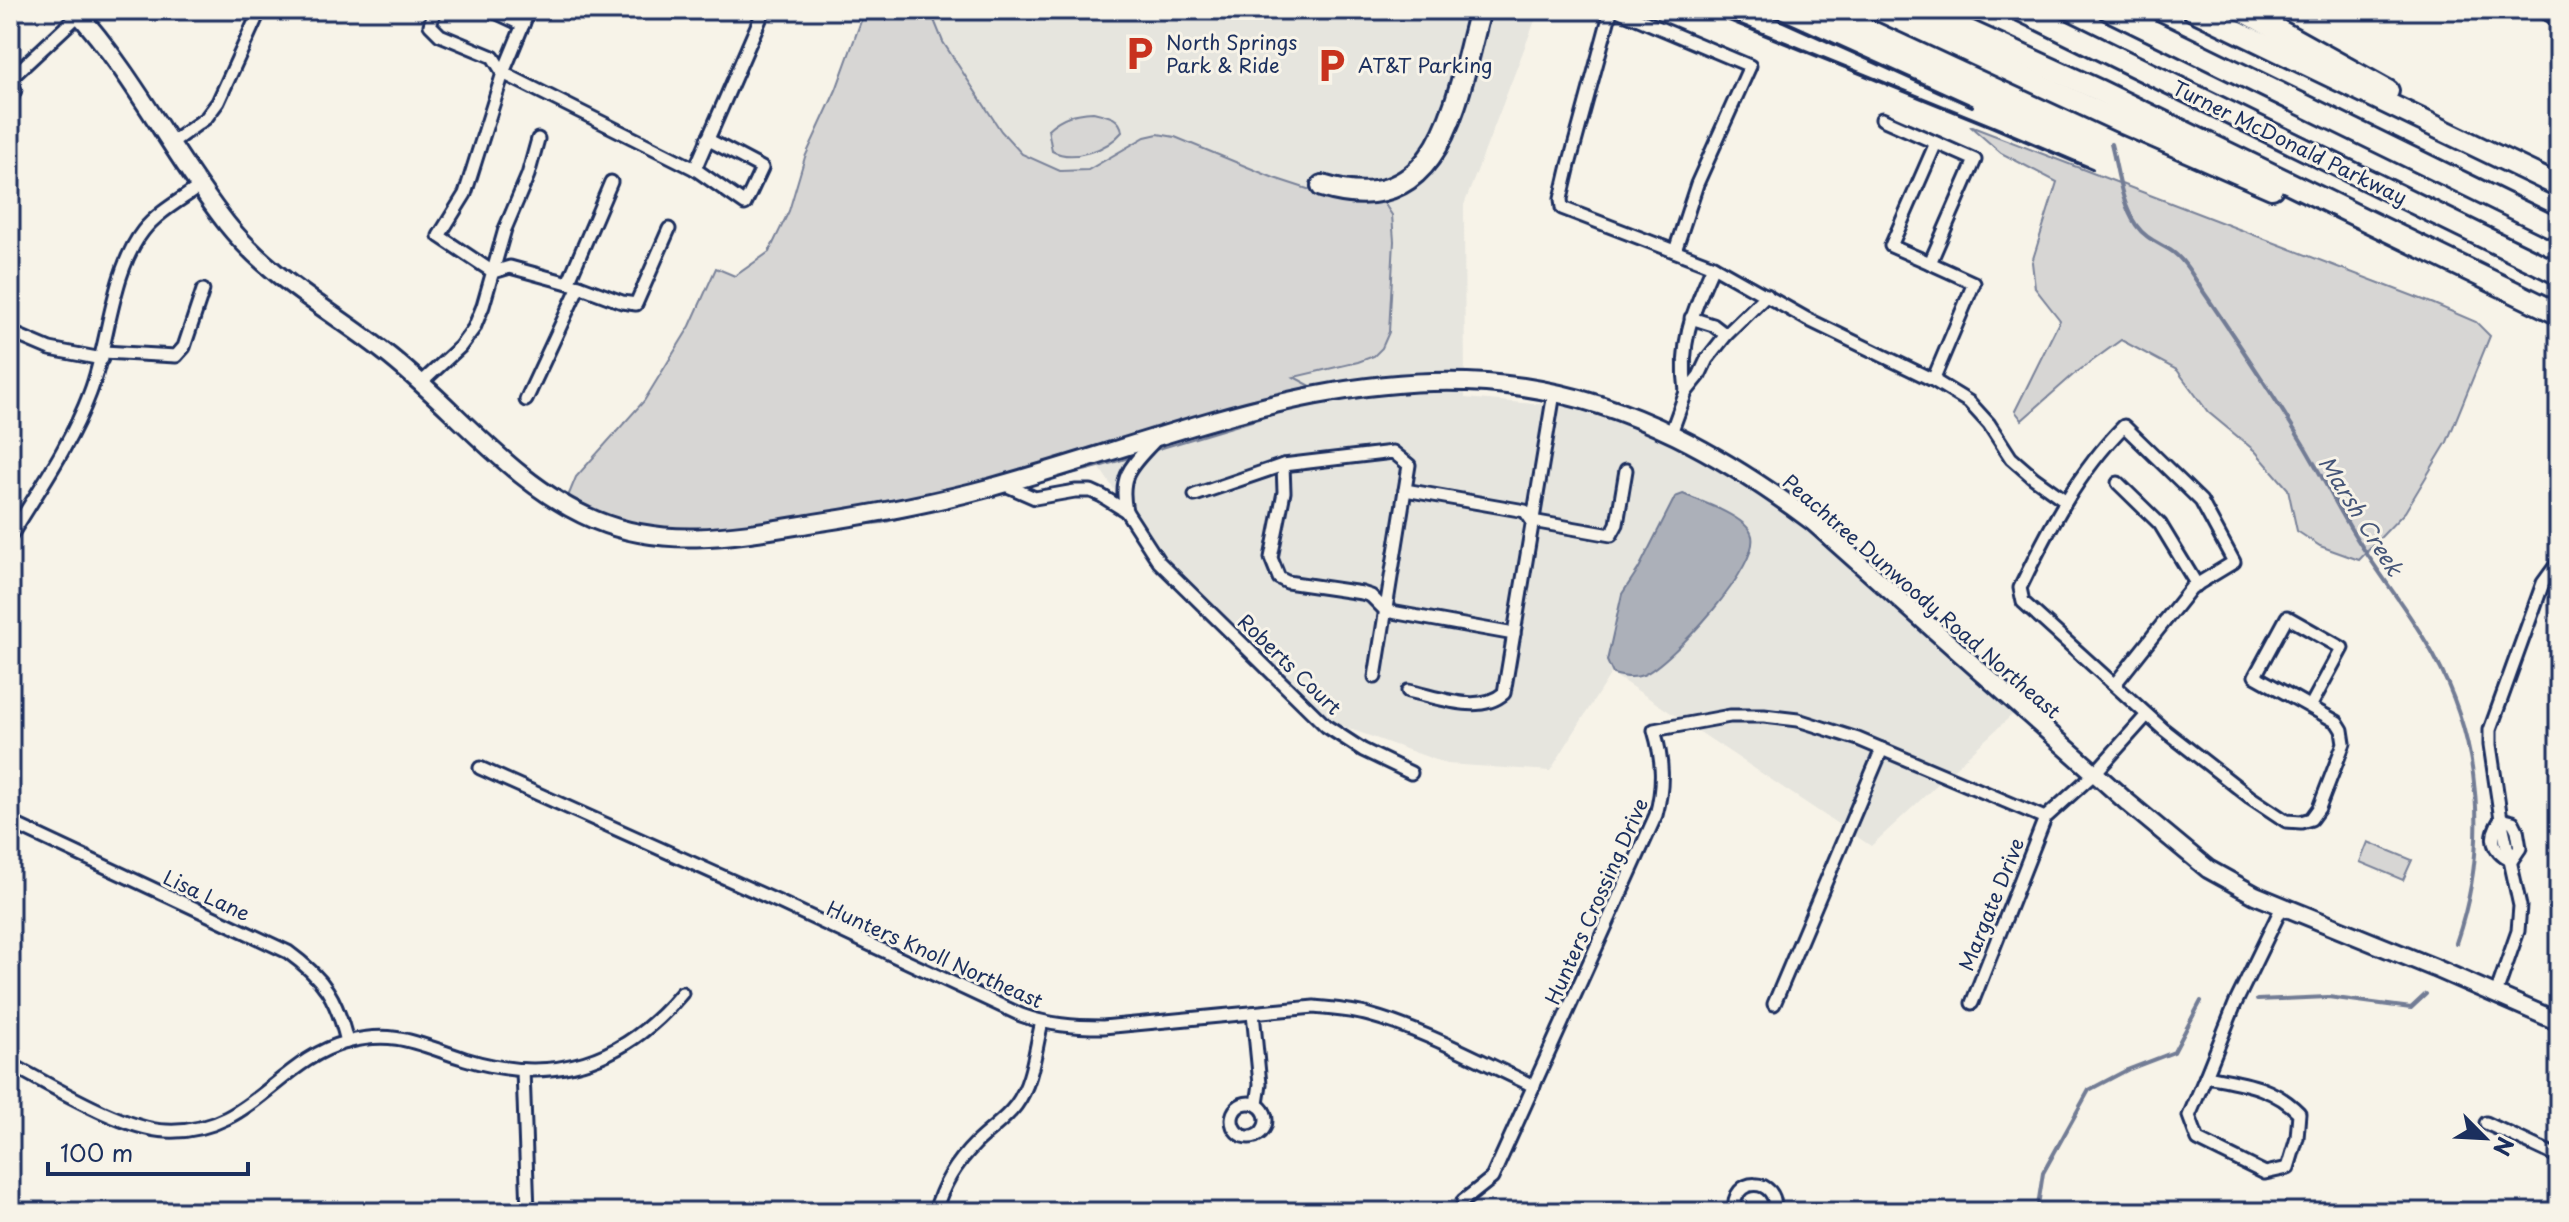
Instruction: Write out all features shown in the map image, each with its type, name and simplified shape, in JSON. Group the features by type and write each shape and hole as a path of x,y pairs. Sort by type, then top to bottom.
{"highway":[{"path":"1322,186 1340,192 1376,192 1395,187 1425,166 1446,128 1480,10"},
{"path":"1879,10 2217,164 2336,215 2371,221"},
{"path":"1923,10 2098,90 2559,314"},
{"name":"Turner McDonald Parkway","path":"2020,10 2559,274"},
{"name":"Turner McDonald Parkway","path":"2109,10 2559,230"},
{"path":"2193,10 2559,186"},
{"path":"2242,10 2466,134 2512,164"}],"street":[{"path":"171,143 206,118 218,102 260,10"},
{"path":"435,10 430,25 440,35 493,57 503,73 695,169 745,204 762,168 707,139"},
{"path":"491,10 523,25"},
{"path":"493,272 439,236 465,194 503,73 529,10"},
{"path":"695,169 764,10"},
{"path":"1675,251 1697,184 1750,66 1616,10 1610,14 1569,165 1561,199 1562,208 1713,266 1807,319 1933,380 1969,402 1989,424 2011,458 2066,501"},
{"path":"2541,10 2559,20"},
{"path":"10,102 15,90 11,77 80,12"},
{"name":"Peachtree Dunwoody Road Northeast","path":"80,12 226,222 269,268 384,351 470,430 548,494 593,519 642,535 697,539 896,510 1003,484 1249,412 1338,390 1402,383 1493,384 1587,401 1700,447 1760,483 1813,522 2095,773 2208,869 2282,907 2559,1022"},
{"path":"1882,119 1975,160 1930,263"},
{"path":"421,383 453,355 474,328 538,139"},
{"path":"1933,380 1974,283 1891,246 1936,143"},
{"path":"526,400 611,182"},
{"path":"10,537 75,429 103,355 121,277 132,249 155,218 200,186"},
{"path":"493,272 510,267 636,304 669,229"},
{"path":"1686,392 1683,351 1691,318 1713,266"},
{"path":"10,332 50,349 103,355 176,356 184,347 203,290"},
{"path":"1671,433 1686,392 1707,359 1726,335 1767,295"},
{"path":"1691,318 1713,325 1726,335"},
{"path":"1683,351 1707,359"},
{"path":"1408,691 1476,705 1496,700 1504,693 1554,393"},
{"path":"2115,684 2191,588 2234,562 2201,501 2124,426 2095,457 2066,501 2020,588 2023,602 2147,715 2250,797 2286,821 2311,819 2319,808 2344,743 2337,722 2310,707 2255,676 2287,617 2342,648 2310,707"},
{"path":"1126,511 1123,483 1127,471 1157,438"},
{"path":"1195,495 1283,465 1393,452 1409,465 1375,677"},
{"path":"1283,465 1284,492 1271,558 1279,578 1287,582 1362,593 1371,596 1386,611 1514,634"},
{"path":"1405,490 1525,511 1532,521 1611,535 1617,524 1626,470"},
{"path":"2118,483 2160,524 2197,585"},
{"path":"1003,484 1035,498 1091,491 1126,511"},
{"name":"Roberts Court","path":"1126,511 1159,562 1326,726 1363,750 1411,773"},
{"path":"2496,994 2518,931 2520,906 2501,819 2490,730 2543,583 2559,561"},
{"path":"2045,818 2095,773 2147,715"},
{"name":"Hunters Crossing Drive","path":"1463,1201 1492,1178 1656,815 1663,772 1654,730 1730,716 1798,720 1882,749 2045,818"},
{"path":"1774,1004 1882,749"},
{"name":"Hunters Knoll Northeast","path":"480,768 1042,1022 1070,1027 1103,1027 1314,1007 1370,1015 1405,1027 1534,1086"},
{"name":"Margate Drive","path":"1972,1003 2045,818"},
{"name":"Lisa Lane","path":"10,822 288,952 311,969 328,989 340,1014 347,1042"},
{"path":"2206,1076 2247,1084 2284,1098 2299,1113 2297,1138 2288,1168 2265,1173 2198,1140 2189,1116 2235,1004 2282,907"},
{"path":"10,1064 116,1118 145,1128 185,1131 223,1121 246,1108 311,1058 347,1042 376,1037 404,1038 470,1060 523,1070 566,1068 612,1052 649,1028 682,993"},
{"path":"1253,1013 1260,1084 1257,1104"},
{"path":"935,1212 954,1168 1022,1096 1042,1022"},
{"path":"523,1070 528,1212"},
{"path":"2486,1123 2559,1157"},
{"path":"1735,1212 1736,1195 1752,1184 1770,1191 1776,1203 1774,1212"}],"shaded area":[{"path":"865,10 930,10 943,42 1001,131 1022,154 1060,171 1088,170 1145,137 1158,134 1175,137 1274,178 1332,197 1384,203 1392,215 1394,241 1389,332 1382,348 1374,356 1358,362 1294,377 1331,397 1099,467 882,523 663,542 567,499 576,477 644,401 690,326 716,268 735,276 769,252 789,211 805,157 836,90"},
{"path":"886,10 1539,10 1464,205 1465,398 1618,411 1739,472 2027,701 1871,846 1611,673 1550,771 1447,764 1331,722 1245,656 1162,561 1099,467 1329,397 834,138"},
{"path":"1093,112 1116,120 1122,132 1099,149 1079,155 1052,151 1048,129 1069,116"},
{"path":"1970,126 2434,304 2476,322 2490,336 2447,442 2405,512 2359,560 2320,546 2297,531 2288,489 2255,451 2208,412 2177,370 2121,340 2073,375 2022,420 2015,411 2060,320 2035,288 2032,262 2057,182 2001,153"},
{"path":"1683,494 1721,510 1747,527 1751,533 1751,547 1744,566 1693,633 1656,667 1636,677 1613,674 1607,661 1622,594 1639,568 1675,497"},
{"path":"2368,842 2412,860 2403,880 2360,862"}],"waterway":[{"name":"Marsh Creek","path":"2111,144 2123,197 2136,225 2147,237 2181,259 2255,368 2354,534 2425,640 2450,689 2471,760 2476,833 2473,870 2456,943"},
{"name":"Marsh Creek","path":"2257,1000 2328,997 2411,1008 2426,994"},
{"name":"Marsh Creek","path":"2037,1212 2043,1173 2089,1090 2127,1070 2174,1052 2201,1001"}],"railway":[{"path":"1704,10 2092,169"},
{"path":"1759,10 1972,106"}],"place":[{"name":"North Springs Park & Ride","path":"1140,53"},
{"name":"AT&T Parking","path":"1332,65"}]}
